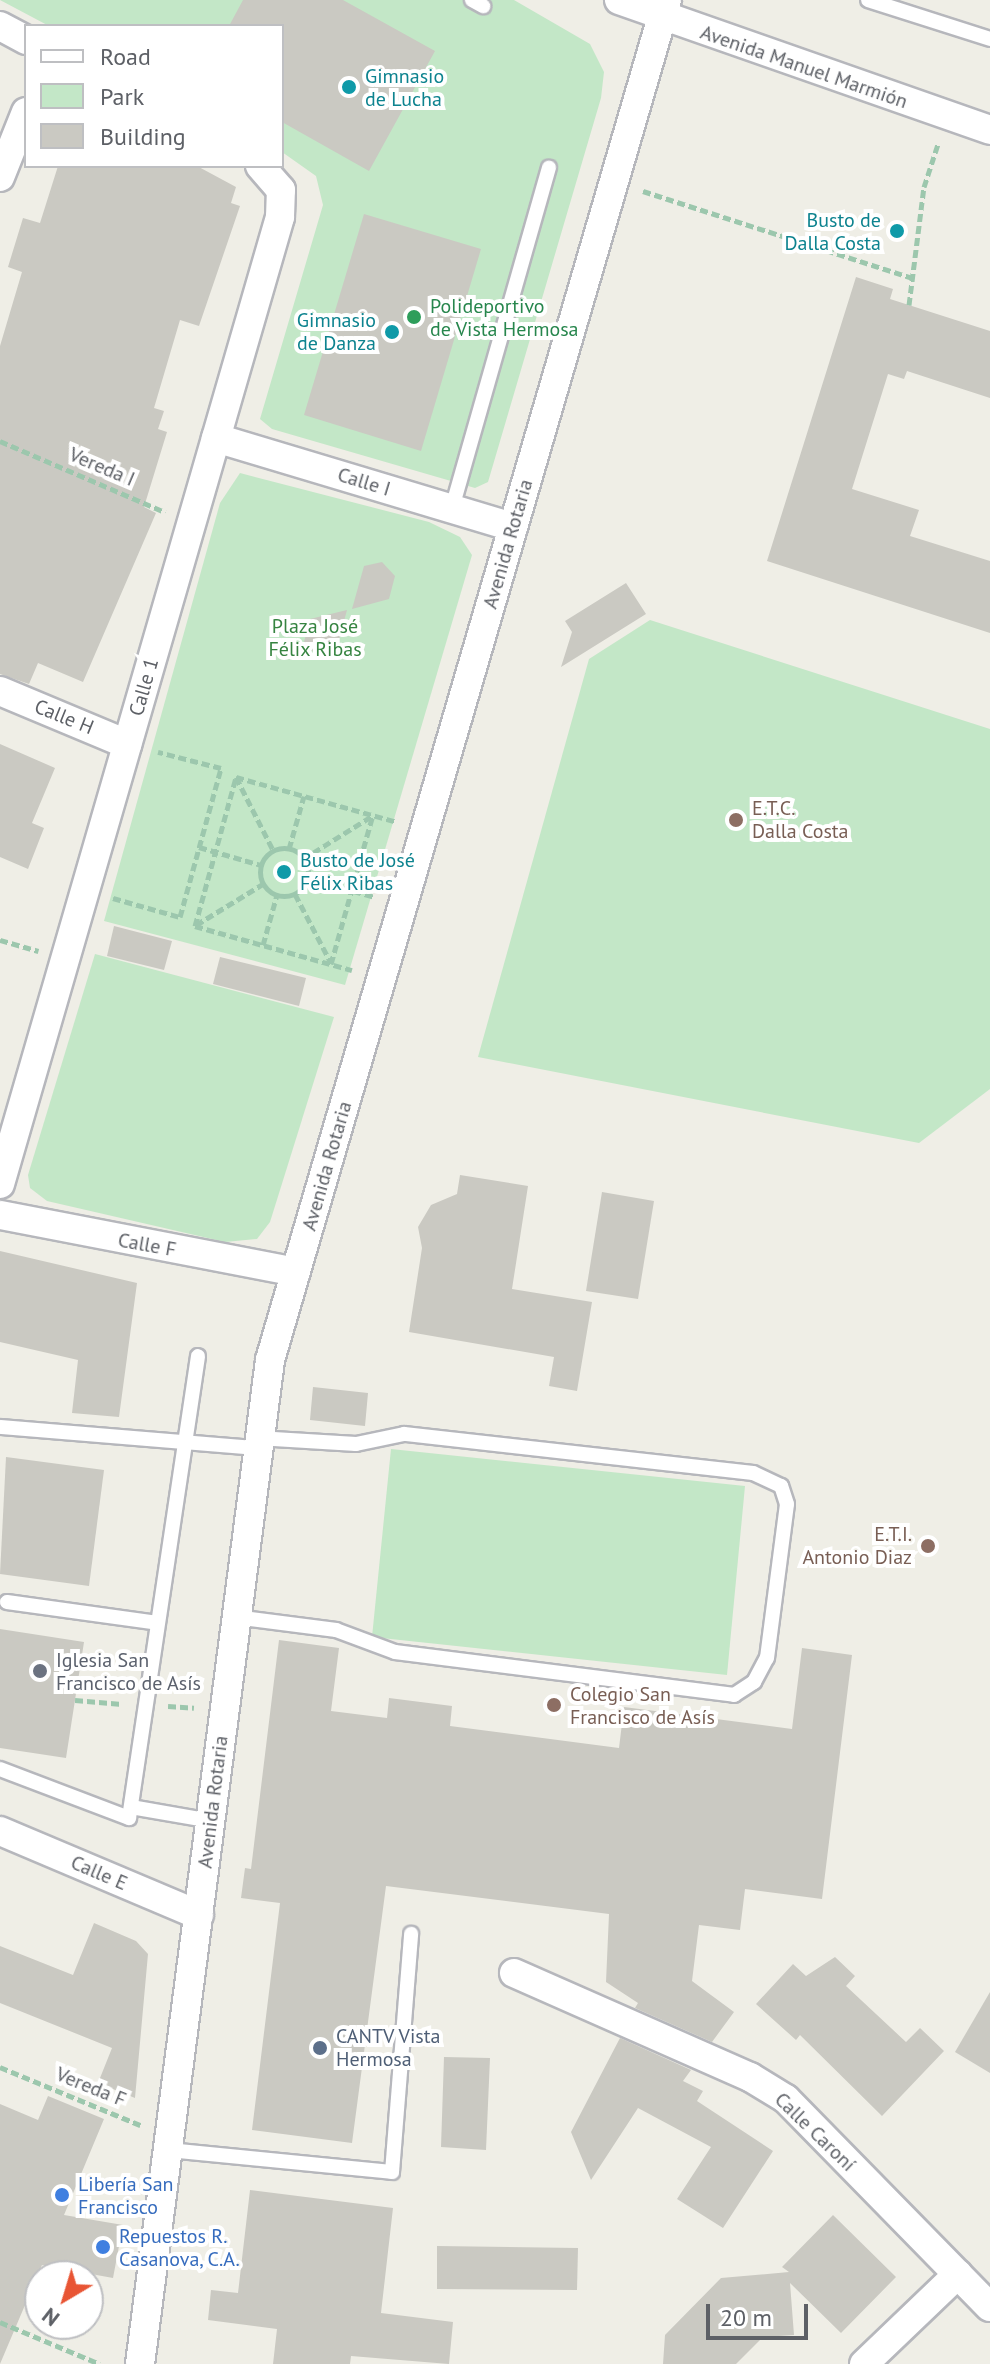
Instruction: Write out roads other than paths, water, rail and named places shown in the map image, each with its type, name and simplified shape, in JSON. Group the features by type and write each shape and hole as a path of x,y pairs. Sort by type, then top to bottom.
{"street":[{"name":"Avenida Manuel Marmión","path":"619,0 664,9 990,130"},
{"name":"Avenida Rotaria","path":"140,2364 211,1821 256,1443 296,1272 664,9"},
{"path":"0,26 24,39"},
{"path":"0,177 24,117"},
{"name":"Calle 1","path":"0,1184 280,217 281,190 262,168"},
{"name":"Calle I","path":"216,438 513,527"},
{"name":"Calle H","path":"0,691 127,744"},
{"name":"Calle F","path":"0,1215 296,1272"},
{"name":"Calle E","path":"0,1831 199,1915"},
{"name":"Calle Caroní","path":"514,1973 750,2077 786,2099 990,2307"},
{"path":"864,2364 958,2274"}],"lane":[{"path":"868,0 990,39"},
{"path":"452,508 549,168"},
{"path":"0,1769 129,1818 198,1356"},
{"path":"0,1427 185,1442 356,1444 404,1434 753,1473 781,1486 787,1504 767,1658 754,1682 734,1695 395,1652 336,1630 235,1617"},
{"path":"7,1602 158,1623"},
{"path":"131,1807 211,1821"},
{"path":"169,2144 392,2172 411,1934"}],"place":[{"name":"Gimnasio de Lucha","path":"349,87"},
{"name":"Busto de Dalla Costa","path":"897,231"},
{"name":"Polideportivo de Vista Hermosa","path":"414,317"},
{"name":"Gimnasio de Danza","path":"392,332"},
{"name":"E.T.C. Dalla Costa","path":"736,820"},
{"name":"Busto de José Félix Ribas","path":"284,872"},
{"name":"E.T.I. Antonio Diaz","path":"928,1546"},
{"name":"Iglesia San Francisco de Asís","path":"40,1671"},
{"name":"Colegio San Francisco de Asís","path":"554,1705"},
{"name":"CANTV Vista Hermosa","path":"320,2048"},
{"name":"Libería San Francisco","path":"62,2195"},
{"name":"Repuestos R. Casanova, C.A.","path":"103,2247"}],"park label":[{"name":"Plaza José Félix Ribas","path":"315,638"}]}
